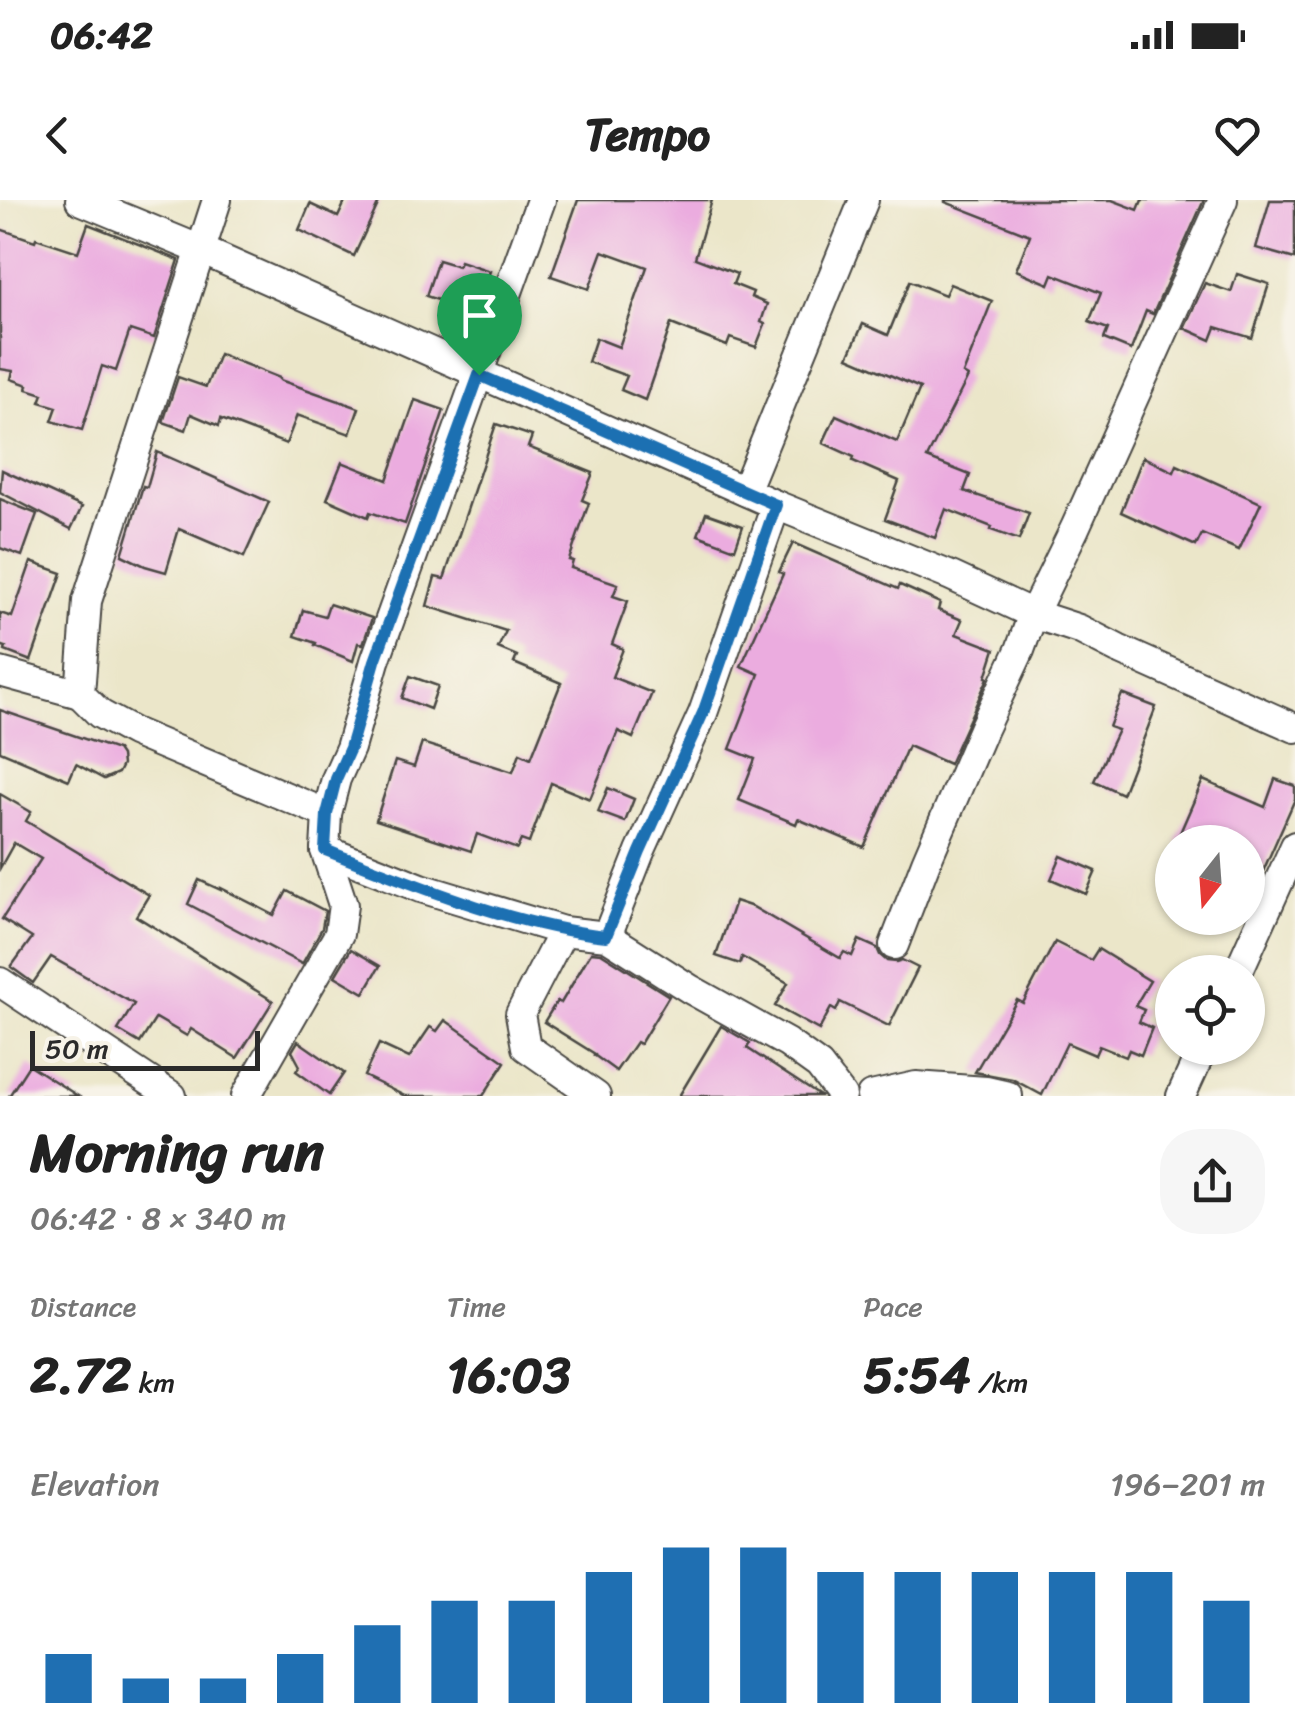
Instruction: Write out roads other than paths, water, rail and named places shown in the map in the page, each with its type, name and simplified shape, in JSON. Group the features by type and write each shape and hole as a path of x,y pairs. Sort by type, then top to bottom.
{"street":[{"path":"80,200 776,505 1033,614 1078,629 1295,728"},
{"path":"80,694 87,601 218,200"},
{"path":"246,1096 339,934 343,905 325,850 327,814 336,779 541,200"},
{"path":"745,491 864,200"},
{"path":"894,945 982,729 1223,200"},
{"path":"606,936 703,713 776,505"},
{"path":"0,672 80,694 100,714 133,732 327,814"},
{"path":"1246,955 1295,846"},
{"path":"325,850 421,888 562,931 606,936 787,1043 820,1066 842,1096"},
{"path":"562,931 520,1014 526,1046 596,1096"},
{"path":"0,982 172,1096"},
{"path":"1181,1096 1196,1065"},
{"path":"871,1096 916,1086 1008,1096"}]}
